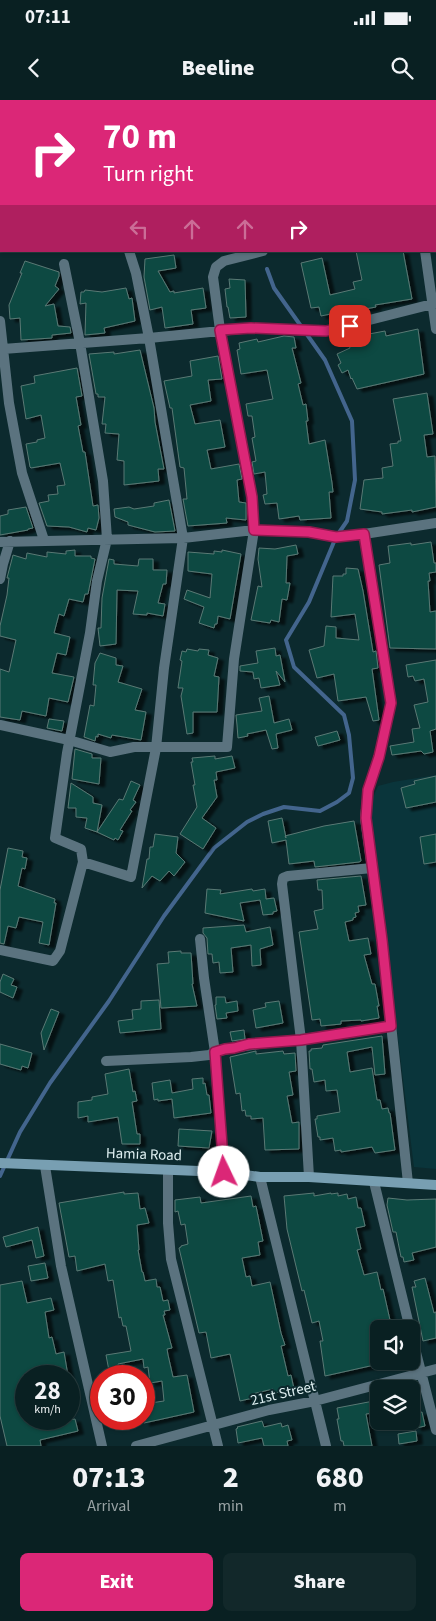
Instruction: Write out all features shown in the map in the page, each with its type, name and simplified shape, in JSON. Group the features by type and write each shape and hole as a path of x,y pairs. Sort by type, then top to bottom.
{"main road":[{"name":"Hamia Road","path":"0,1163 224,1172 260,1177 309,1177 436,1185"}],"street":[{"path":"83,862 131,877 156,748 164,668 183,538 149,338 130,252"},
{"path":"220,252 224,261"},
{"path":"0,725 69,740 110,752 134,747 227,748 234,659 254,530 252,497 220,330 213,277 216,267 224,261 258,252"},
{"path":"425,252 434,304 436,329"},
{"path":"0,950 53,961 60,950 83,862 81,848 55,838 69,740 90,634 97,581 108,539 103,481 80,343 64,264"},
{"path":"3,349 251,328 326,331 434,304"},
{"path":"0,321 10,402 22,473 44,540"},
{"path":"0,579 5,541 183,538 254,530 309,532 336,537 436,523"},
{"path":"364,534 391,703 379,757 368,790 366,818 382,940 408,1184"},
{"path":"309,1177 301,1040 282,884 283,878 372,868"},
{"path":"200,939 215,1052 224,1172"},
{"path":"106,1060 190,1057 249,1044 301,1040 391,1026"},
{"path":"45,1166 61,1266 102,1446"},
{"path":"168,1170 168,1223 171,1259 218,1446"},
{"path":"260,1177 326,1446"},
{"path":"374,1182 408,1320"},
{"name":"21st Street","path":"136,1446 269,1410 315,1402 436,1368"},
{"path":"420,1369 436,1430"}],"shaded area":[{"path":"436,775 436,1169 414,1167 371,823 372,800 378,786"}],"building":[{"path":"356,252 403,252 412,299 321,316 319,307 311,308 301,263 322,258 330,295 355,289 353,282 362,280"},
{"path":"174,255 176,268 158,271 170,292 203,288 206,308 191,310 193,324 165,328 162,307 150,310 144,277 145,259"},
{"path":"25,261 59,272 55,286 59,289 45,306 54,304 58,326 70,327 71,333 52,335 52,338 21,340 20,318 10,319 9,305"},
{"path":"229,279 245,280 246,317 230,318 225,289 230,288"},
{"path":"126,288 129,299 132,298 135,321 104,328 105,333 85,335 86,303 80,304 81,292 85,290 102,292"},
{"path":"418,329 424,374 357,389 348,370 342,373 338,365 341,363 337,354 350,348 347,338 369,331 369,334 385,331 386,336"},
{"path":"284,336 294,337 296,348 292,348 301,383 298,384 303,405 306,404 309,444 325,440 333,492 329,492 331,518 300,520 299,516 279,519 277,503 265,504 263,495 267,494 265,472 254,474 252,462 256,461 252,438 255,437 252,416 248,416 246,404 273,399 267,370 241,374 237,350 240,349 239,343 257,339 258,342"},
{"path":"140,350 154,408 164,469 158,469 159,481 124,485 124,461 117,460 119,434 105,433 106,424 102,424 105,397 98,397 98,394 96,394 89,354 114,352 114,354"},
{"path":"218,356 222,379 208,380 211,401 190,405 195,424 220,420 225,447 207,450 211,469 239,464 242,479 237,480 239,502 246,503 246,520 226,518 227,523 188,526 183,499 187,499 184,468 180,467 172,408 170,408 164,381 192,376 190,361"},
{"path":"77,368 82,396 76,397 81,425 78,426 83,452 85,452 93,506 98,505 99,518 96,530 88,528 87,532 69,527 47,526 39,503 49,501 48,495 58,494 57,486 65,485 60,463 30,467 26,444 45,438 41,415 26,419 21,386 35,383 34,376"},
{"path":"427,393 433,434 424,435 427,457 435,456 436,507 412,512 412,510 382,514 382,512 360,509 364,480 383,478 382,468 393,466 390,444 401,441 393,399"},
{"path":"169,500 175,531 155,532 128,525 128,522 115,517 114,509 154,506 154,503"},
{"path":"26,507 33,528 0,535 0,516 8,514 8,510"},
{"path":"431,542 436,572 429,573 430,581 428,581 430,612 436,611 436,649 390,648 379,565 390,563 388,546"},
{"path":"296,545 298,554 287,556 286,583 290,583 287,600 282,599 279,622 271,620 270,623 251,620 258,586 262,587 258,559 259,548 275,549"},
{"path":"75,550 75,556 91,556 91,558 95,559 88,594 85,594 83,602 69,599 64,616 59,614 54,633 70,637 66,655 57,653 52,673 74,677 68,702 49,698 46,716 22,711 20,720 0,717 0,669 9,672 16,640 0,636 0,626 7,595 9,578 7,578 13,555 26,559 27,553 47,557 47,552 66,554 66,551"},
{"path":"222,550 241,554 230,619 218,616 217,624 215,624 214,628 199,623 204,607 184,599 187,590 210,598 212,574 188,571 188,552 214,554 214,551 222,552"},
{"path":"109,559 114,560 114,564 138,566 139,559 153,559 153,570 167,570 166,584 163,584 158,603 165,604 163,616 147,613 147,615 133,614 138,591 117,590 116,644 100,646 98,628 101,628 102,598"},
{"path":"346,568 358,569 363,591 373,652 376,651 378,668 372,669 379,720 373,721 366,697 338,701 334,674 317,678 309,650 324,646 326,626 336,627 336,638 359,640 355,614 331,617 333,576 343,576 343,574 346,574"},
{"path":"275,648 276,656 280,655 285,682 276,671 280,685 261,688 259,678 254,679 253,672 240,671 240,666 258,663 256,651"},
{"path":"187,649 209,650 208,655 218,658 214,676 219,677 217,712 193,712 193,733 187,734 181,696 183,688 178,688 182,651 186,652"},
{"path":"100,653 116,658 116,665 123,666 118,682 142,689 135,710 146,712 141,740 112,735 111,738 98,734 95,741 84,737 90,705 94,706 96,685 93,685 95,663"},
{"path":"436,660 436,729 430,731 433,752 424,754 421,751 392,755 390,746 414,742 412,729 420,728 414,705 428,702 424,679 415,681 413,676 408,677 406,665"},
{"path":"269,696 274,723 289,719 292,730 276,734 278,748 272,749 266,730 238,738 236,715 262,711 259,698"},
{"path":"49,719 64,721 62,731 47,728"},
{"path":"337,731 340,740 318,746 315,737"},
{"path":"75,749 92,754 92,758 101,758 99,784 72,779"},
{"path":"215,756 215,759 232,756 235,768 216,772 217,780 214,780 217,797 202,818 216,828 203,849 180,834 197,807 193,785 195,785 192,758"},
{"path":"436,776 436,802 406,808 401,788 415,784 414,781"},
{"path":"131,781 140,785 133,800 136,802 120,830 123,831 118,840 115,838 114,840 97,832 119,799 123,800"},
{"path":"71,783 93,797 93,803 102,805 97,832 85,828 87,818 76,817 76,808 68,808"},
{"path":"282,818 286,836 324,826 354,821 361,861 315,867 314,861 289,864 286,840 272,843 268,821"},
{"path":"155,834 178,837 176,853 185,862 174,876 169,871 160,881 152,876 142,888 147,859 149,859 150,847 153,847"},
{"path":"436,834 436,862 424,864 420,837"},
{"path":"8,848 23,851 22,857 27,858 25,869 22,868 18,886 55,899 54,903 56,903 49,945 39,943 43,922 19,917 16,928 8,926 4,944 0,943 0,890"},
{"path":"361,876 366,905 358,906 359,912 355,913 356,917 345,922 349,941 368,938 371,954 364,955 372,984 375,984 379,1018 361,1021 341,1021 341,1024 321,1026 320,1019 312,1020 299,932 318,929 314,911 323,909 322,890 318,890 317,880"},
{"path":"207,889 221,890 220,894 265,889 266,899 274,898 277,911 273,912 273,914 263,915 260,900 240,903 244,921 205,913"},
{"path":"244,925 246,932 270,927 273,945 260,949 261,965 252,966 251,945 231,948 233,972 220,973 219,962 213,963 212,954 208,954 207,938 203,933 203,928"},
{"path":"181,951 181,953 191,953 192,984 197,1006 161,1008 157,964 169,963 168,952"},
{"path":"3,974 14,979 11,985 17,987 13,998 0,992 0,982"},
{"path":"216,997 225,997 226,1003 237,1001 238,1011 226,1013 227,1018 217,1019"},
{"path":"159,1000 161,1029 120,1033 118,1021 133,1019 132,1010 141,1009 141,1001"},
{"path":"279,1001 283,1023 256,1028 253,1010 266,1007 265,1003"},
{"path":"51,1009 59,1012 44,1050 41,1033"},
{"path":"244,1030 245,1039 232,1041 230,1032"},
{"path":"382,1036 385,1074 375,1075 372,1047 347,1052 350,1072 372,1068 377,1100 380,1100 382,1109 388,1108 390,1113 395,1150 375,1153 372,1147 341,1152 341,1150 335,1151 333,1138 320,1140 320,1137 318,1137 315,1119 317,1119 317,1116 340,1112 337,1090 326,1091 325,1080 314,1082 312,1069 310,1069 309,1051 322,1048 323,1045"},
{"path":"0,1044 32,1053 28,1068 22,1066 21,1070 0,1064"},
{"path":"256,1051 256,1054 283,1051 284,1054 295,1053 296,1071 289,1072 293,1095 287,1096 292,1123 299,1122 299,1149 265,1150 263,1118 251,1119 251,1116 246,1116 245,1110 242,1111 240,1093 236,1094 230,1057"},
{"path":"129,1069 133,1092 135,1091 137,1101 132,1102 137,1134 140,1134 140,1144 122,1144 118,1117 88,1122 88,1116 78,1118 78,1102 92,1100 92,1097 108,1094 105,1074"},
{"path":"203,1078 203,1084 205,1083 207,1095 209,1095 211,1113 174,1118 172,1099 154,1100 152,1083 170,1080 172,1093 193,1089 192,1079"},
{"path":"179,1129 212,1131 209,1148 178,1146"},
{"path":"124,1192 124,1194 138,1193 140,1209 145,1208 149,1223 137,1225 138,1250 142,1272 145,1281 156,1279 163,1301 168,1300 170,1310 164,1311 165,1315 163,1315 172,1348 167,1349 173,1377 187,1375 194,1412 155,1421 155,1402 164,1401 162,1381 155,1382 155,1365 144,1365 143,1359 118,1365 108,1365 106,1355 131,1351 126,1326 123,1326 121,1317 119,1318 113,1280 108,1281 105,1264 77,1271 75,1256 69,1257 59,1203"},
{"path":"314,1193 314,1196 338,1193 338,1196 347,1194 348,1199 356,1197 358,1208 361,1208 365,1226 356,1228 361,1249 357,1250 364,1275 377,1272 390,1320 370,1320 370,1366 325,1376 320,1341 323,1341 319,1321 312,1323 304,1290 302,1291 287,1229 284,1196"},
{"path":"251,1196 253,1207 256,1206 263,1241 258,1242 260,1255 242,1258 246,1277 250,1276 252,1286 270,1282 285,1345 281,1346 288,1376 291,1375 294,1389 274,1393 273,1389 252,1394 253,1398 240,1401 230,1354 211,1358 206,1332 199,1333 179,1248 188,1244 185,1224 181,1225 178,1211 175,1212 175,1200 200,1197 201,1203"},
{"path":"388,1198 407,1200 436,1199 436,1247 412,1253 414,1260 404,1262 403,1257 401,1257 396,1232 393,1232 387,1205"},
{"path":"38,1227 44,1256 36,1258 32,1240 6,1247 3,1237"},
{"path":"45,1263 48,1278 31,1281 28,1266"},
{"path":"425,1278 434,1313 436,1312 436,1338 423,1341 412,1287 416,1287 414,1281"},
{"path":"22,1281 27,1303 51,1298 54,1310 45,1312 49,1338 52,1337 56,1354 64,1352 66,1365 15,1365 15,1430 78,1431 40,1440 41,1446 7,1446 0,1416 0,1285"},
{"path":"370,1402 370,1413 366,1414 372,1446 344,1446 343,1441 341,1441 337,1408"},
{"path":"420,1412 422,1412 425,1426 420,1427"},
{"path":"262,1421 264,1427 281,1423 282,1427 288,1425 292,1440 287,1441 288,1446 264,1446 262,1438 238,1443 237,1427"},
{"path":"416,1431 417,1441 399,1444 398,1434"}],"waterway":[{"path":"0,1176 20,1132 50,1083 109,1001 164,916 214,848 247,822 263,814 284,807 320,811 349,793 353,778 349,735 344,715 294,667 286,640 309,602 336,537 347,521 355,480 352,421 325,360 274,288 267,269"}],"route":[{"path":"224,1172 215,1052 249,1044 301,1040 391,1026 366,818 368,790 379,757 391,703 364,534 336,537 309,532 254,530 252,497 220,330 251,328 326,331 350,326"}]}
